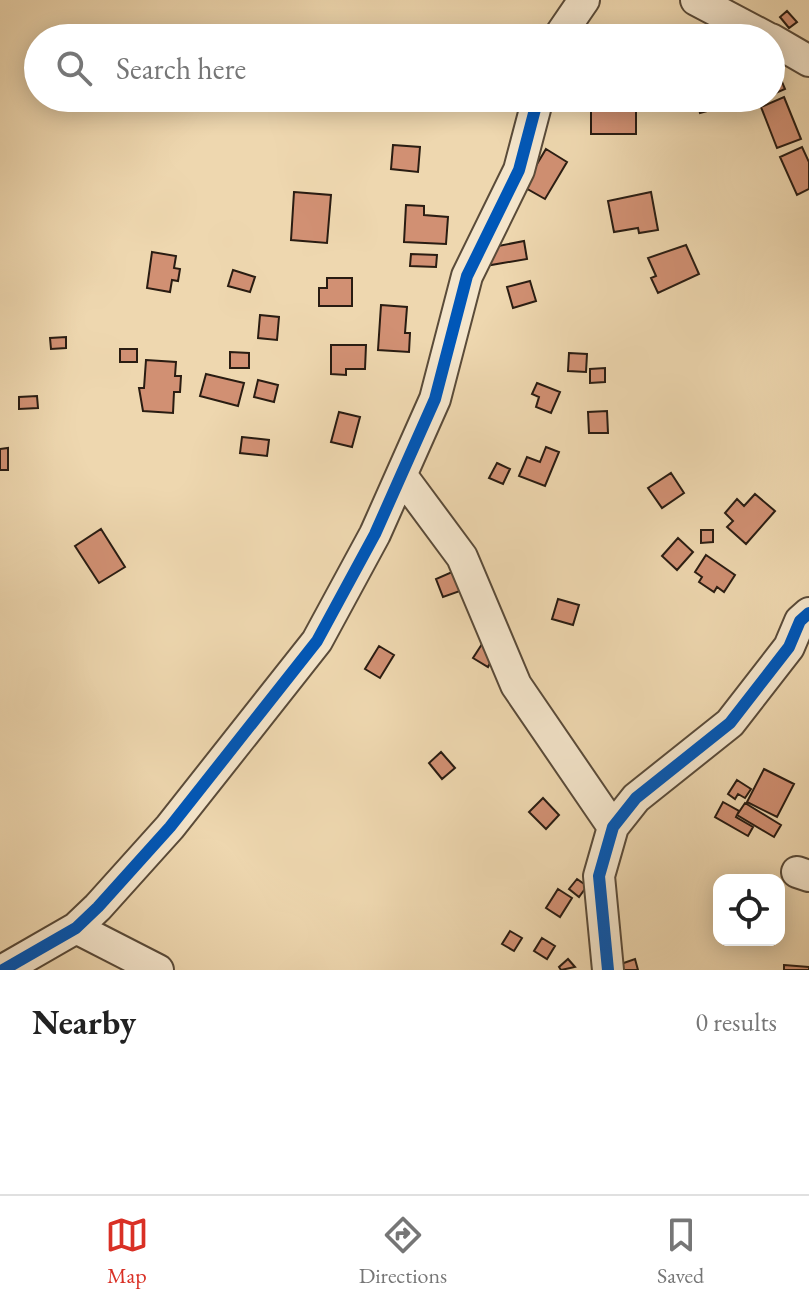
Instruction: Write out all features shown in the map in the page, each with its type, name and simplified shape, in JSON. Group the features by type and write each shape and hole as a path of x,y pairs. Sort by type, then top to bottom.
{"street":[{"path":"568,24 584,0"},
{"path":"696,0 742,24"},
{"path":"785,47 809,61"},
{"path":"3,970 76,928 170,827 317,641 375,534 435,399 467,276 519,170 534,112"},
{"path":"402,476 462,557 516,685 613,827"},
{"path":"608,970 599,876 613,827 636,798 730,723 789,647 800,621 809,613"},
{"path":"76,928 158,970"}],"building":[{"path":"787,11 797,22 789,28 780,17"},
{"path":"785,99 801,139 777,148 763,112 785,112"},
{"path":"591,112 636,112 636,134 591,134"},
{"path":"393,145 420,147 418,172 391,169"},
{"path":"802,147 809,162 809,189 797,195 780,157"},
{"path":"546,149 567,162 545,199 517,183 534,169"},
{"path":"294,192 331,195 327,243 291,240"},
{"path":"651,192 658,230 639,233 638,228 614,232 608,201"},
{"path":"406,205 424,206 424,215 448,217 446,244 404,242"},
{"path":"524,241 527,259 491,265 488,248"},
{"path":"686,245 699,274 658,293 651,278 656,276 648,258"},
{"path":"152,252 176,256 174,268 180,269 178,281 172,280 170,292 147,288"},
{"path":"411,254 437,255 436,267 410,266"},
{"path":"233,270 255,277 250,292 228,286"},
{"path":"327,278 352,278 352,306 319,306 319,288 327,288"},
{"path":"530,281 536,301 513,308 507,287"},
{"path":"381,305 407,307 405,333 410,333 409,352 378,350"},
{"path":"260,315 279,317 277,340 258,338"},
{"path":"66,337 66,348 51,349 50,338"},
{"path":"331,345 366,345 365,369 346,369 346,375 331,374"},
{"path":"120,349 137,349 137,362 120,362"},
{"path":"230,352 249,353 249,368 230,368"},
{"path":"569,353 587,354 586,372 568,371"},
{"path":"146,360 176,362 175,376 181,376 180,392 174,392 173,413 143,411 139,388 144,388"},
{"path":"605,368 605,382 590,383 590,369"},
{"path":"206,374 244,383 238,406 200,396"},
{"path":"258,380 278,385 274,402 254,397"},
{"path":"537,383 560,392 551,413 536,407 539,397 532,394"},
{"path":"37,396 38,408 19,409 19,397"},
{"path":"607,411 608,433 589,433 588,412"},
{"path":"339,412 360,417 352,447 331,442"},
{"path":"242,437 269,440 267,456 240,453"},
{"path":"546,447 559,452 545,486 519,476 527,457 540,462"},
{"path":"8,448 8,470 0,470 0,449"},
{"path":"497,463 510,469 503,484 489,478"},
{"path":"671,473 684,493 662,508 648,488"},
{"path":"755,494 775,511 746,544 727,527 733,521 725,513 737,499 744,506"},
{"path":"101,529 125,567 99,583 75,546"},
{"path":"701,530 713,530 713,542 701,543"},
{"path":"678,538 693,552 677,570 662,556"},
{"path":"706,555 735,575 724,592 717,587 714,592 699,582 702,577 695,572"},
{"path":"452,572 460,591 443,597 436,579"},
{"path":"558,599 579,605 573,625 552,619"},
{"path":"482,644 496,652 488,667 473,658"},
{"path":"379,646 394,655 380,678 365,669"},
{"path":"441,752 455,768 442,779 429,763"},
{"path":"764,769 794,784 777,817 747,802"},
{"path":"737,780 751,789 745,798 738,794 735,799 728,794"},
{"path":"543,798 559,815 546,829 529,812"},
{"path":"723,802 739,811 736,817 753,827 748,836 715,817"},
{"path":"745,803 781,825 774,837 737,815"},
{"path":"577,879 587,886 579,897 569,889"},
{"path":"558,889 572,898 560,917 546,908"},
{"path":"510,931 522,938 514,951 502,944"},
{"path":"542,938 555,946 547,959 534,951"},
{"path":"568,959 575,967 561,970 559,967"},
{"path":"635,959 638,970 619,970 618,965"},
{"path":"784,965 809,967 809,970 784,970"}],"cycle path":[{"path":"3,970 76,928 98,907 170,827 317,641 375,534 435,399 467,276 519,170 534,112"},
{"path":"608,970 599,876 613,827 636,798 730,723 789,647 800,621 809,613"}]}
